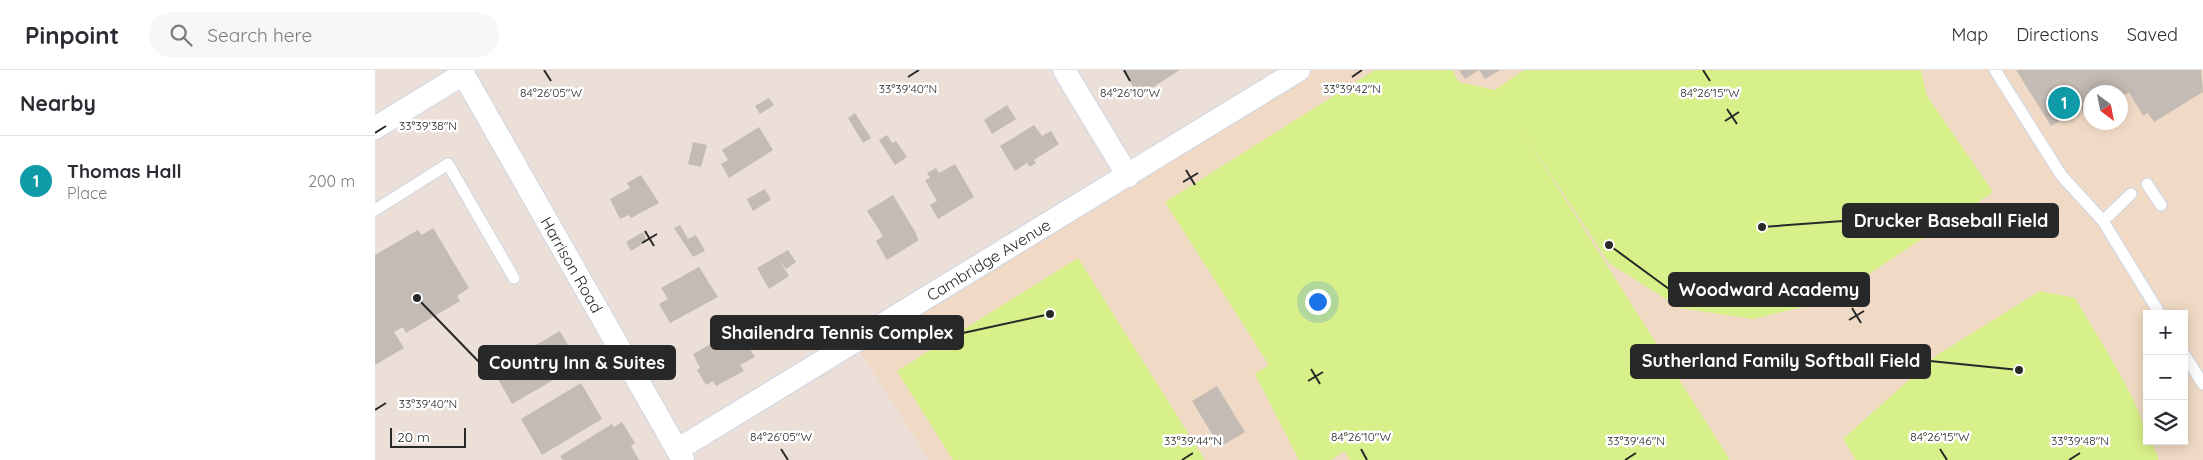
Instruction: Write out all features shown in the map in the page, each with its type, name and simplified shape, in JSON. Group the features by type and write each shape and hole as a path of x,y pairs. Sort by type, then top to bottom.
{"street":[{"path":"1064,70 1128,176"},
{"name":"Cambridge Avenue","path":"680,455 1299,70"},
{"path":"375,128 462,72"},
{"name":"Harrison Road","path":"462,72 680,455"}],"lane":[{"path":"1995,70 2061,175 2103,221 2158,310"},
{"path":"375,210 448,164 514,278"},
{"path":"2147,184 2161,205"},
{"path":"2103,221 2131,194"},
{"path":"2185,355 2203,384"}],"shaded area":[{"path":"1299,70 2203,70 2203,460 929,460 855,343"}],"green space":[{"path":"1375,70 1452,70 1459,82 1495,90 1524,70 1921,70 1927,96 1993,192 1828,301 1753,319 1680,308 1609,263 1522,131 1730,460 1350,460 1344,451 1331,460 1299,460 1255,374 1269,365 1165,202"},
{"path":"1078,258 1205,460 953,460 897,371"},
{"path":"2040,291 2075,298 2129,390 2143,422 2143,445 2153,445 2159,460 1856,460 1843,439 1937,355"}],"building":[{"path":"1180,70 1139,96 1123,71"},
{"path":"1459,70 1479,70 1465,79"},
{"path":"1479,70 1500,70 1485,79"},
{"path":"2016,70 2201,70 2203,92 2154,122 2148,113 2143,116 2128,93 2128,85 2083,85 2083,111 2081,108 2051,126"},
{"path":"769,98 774,105 760,114 755,106"},
{"path":"1007,105 1016,119 992,134 984,120"},
{"path":"855,113 871,138 863,143 848,118"},
{"path":"1034,125 1042,136 1051,131 1059,144 1034,160 1036,163 1030,167 1027,163 1015,171 1000,146"},
{"path":"759,127 773,150 729,178 721,164 728,160 722,150"},
{"path":"887,135 892,143 896,141 907,157 895,165 879,140"},
{"path":"693,142 707,145 701,167 688,164"},
{"path":"955,164 974,197 938,219 930,205 937,201 925,180 930,178 927,173 936,168 939,173"},
{"path":"641,175 659,203 631,218 629,215 620,219 610,199 630,188 627,183"},
{"path":"765,189 771,200 753,211 747,199"},
{"path":"893,195 919,240 887,260 876,241 883,236 867,211"},
{"path":"680,225 688,239 696,235 705,251 693,257 674,228"},
{"path":"433,228 469,288 457,296 460,301 406,333 403,327 394,332 404,348 375,365 375,255 418,230 422,235"},
{"path":"643,232 647,241 631,251 626,242"},
{"path":"788,250 796,262 786,269 778,259 789,276 769,289 757,268"},
{"path":"699,267 718,297 670,323 659,304 668,299 661,288"},
{"path":"738,329 755,357 740,365 744,371 716,386 713,381 706,385 697,370 700,368 693,354"},
{"path":"560,331 579,365 512,404 493,370"},
{"path":"581,383 602,419 542,455 521,419"},
{"path":"1217,386 1245,432 1220,447 1192,401"},
{"path":"622,422 635,443 631,446 639,460 563,460 560,456 612,424 614,427"}],"place":[{"name":"Thomas Hall","path":"2064,103"},
{"name":"Drucker Baseball Field","path":"1762,227"},
{"name":"Woodward Academy","path":"1609,245"},
{"name":"Country Inn & Suites","path":"417,298"},
{"name":"Shailendra Tennis Complex","path":"1050,314"},
{"name":"Sutherland Family Softball Field","path":"2019,370"}]}
